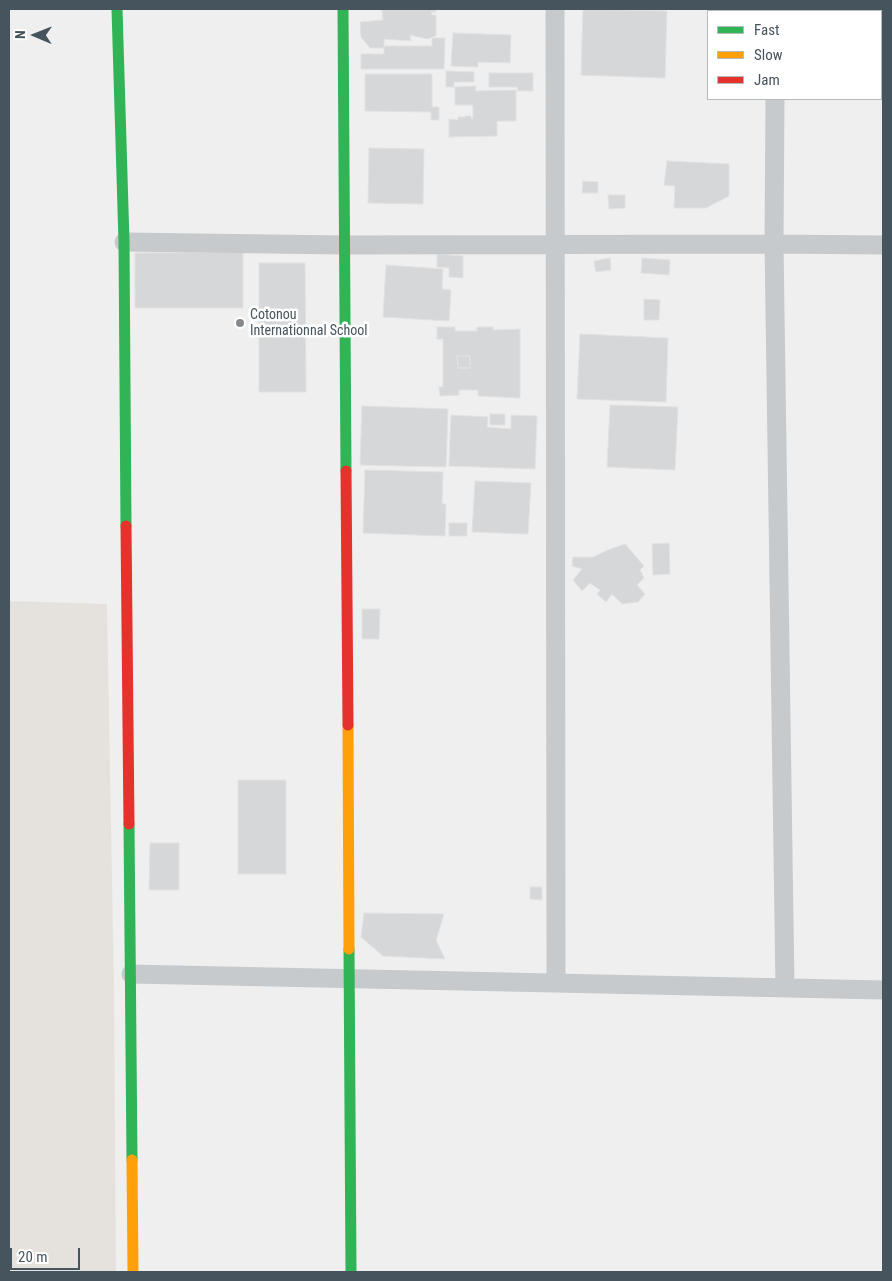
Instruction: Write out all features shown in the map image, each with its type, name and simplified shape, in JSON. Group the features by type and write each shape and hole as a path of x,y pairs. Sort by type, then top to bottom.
{"street":[{"path":"117,9 124,242 133,1272"},
{"path":"343,9 350,1272"},
{"path":"556,9 556,983"},
{"path":"775,100 774,244 785,988"},
{"path":"124,242 344,245 883,245"},
{"path":"131,974 883,990"}],"shaded area":[{"path":"9,601 107,604 114,991 116,1272 9,1272"}],"building":[{"path":"373,9 436,9 436,12 431,12 432,15 436,15 436,36 427,39 410,35 411,41 384,39 384,48 370,48 361,37 360,22 383,20 382,10"},
{"path":"583,9 667,11 665,78 581,75"},
{"path":"453,33 511,35 510,63 478,62 478,67 451,66"},
{"path":"432,38 445,38 444,69 361,69 361,54 384,54 384,46 432,46"},
{"path":"446,71 474,72 474,82 454,82 454,87 446,87"},
{"path":"489,73 533,73 533,91 518,91 517,87 489,87"},
{"path":"365,74 432,74 432,107 439,107 439,120 431,120 431,112 365,111"},
{"path":"476,86 475,91 516,90 516,121 497,121 497,136 449,137 449,119 458,120 458,117 471,116 471,119 473,119 473,105 455,105 455,87"},
{"path":"369,148 424,149 423,204 368,203"},
{"path":"667,161 729,164 729,196 706,208 674,208 675,186 664,185"},
{"path":"583,181 598,182 598,193 582,193"},
{"path":"608,195 625,195 625,208 609,209"},
{"path":"243,252 243,308 135,308 135,253"},
{"path":"437,254 463,256 463,278 449,277 449,268 437,267"},
{"path":"610,258 611,270 596,272 594,261"},
{"path":"642,258 670,260 669,275 641,273"},
{"path":"259,263 305,263 306,392 259,392"},
{"path":"386,265 443,269 442,289 451,290 449,321 383,317"},
{"path":"644,299 660,300 659,320 644,320"},
{"path":"437,327 455,327 455,331 477,331 477,327 493,327 493,330 520,329 520,398 478,396 478,390 459,390 459,395 440,396 439,387 443,387 443,339 437,339","holes":["457,356 470,356 470,368 458,368"]},
{"path":"580,334 668,338 666,402 577,399"},
{"path":"457,356 470,356 470,368 458,368"},
{"path":"610,405 678,407 675,470 607,467"},
{"path":"362,406 448,409 446,467 360,465"},
{"path":"490,414 505,414 505,425 490,425"},
{"path":"451,415 488,417 487,427 511,429 511,415 537,416 535,469 449,466"},
{"path":"365,470 443,472 442,504 446,504 445,536 363,533"},
{"path":"475,481 531,483 528,534 472,532"},
{"path":"449,523 467,523 467,536 449,536"},
{"path":"669,543 670,574 653,575 652,544"},
{"path":"625,544 644,566 640,570 644,578 637,585 645,594 638,602 622,604 612,594 606,602 597,594 600,590 590,583 582,591 573,580 582,569 572,566 573,557 593,557"},
{"path":"362,609 380,609 379,639 362,639"},
{"path":"238,780 286,780 286,874 238,874"},
{"path":"150,843 179,843 179,890 149,890"},
{"path":"530,887 542,887 542,900 530,899"},
{"path":"364,913 444,914 436,940 445,959 383,956 361,937"}],"traffic: fast":[{"path":"117,9 124,242 126,526"},
{"path":"343,9 346,471"},
{"path":"129,824 132,1160"},
{"path":"349,949 351,1272"}],"traffic: slow":[{"path":"348,725 349,949"},
{"path":"132,1160 133,1272"}],"traffic: jam":[{"path":"346,471 348,725"},
{"path":"126,526 129,824"}],"place":[{"name":"Cotonou Internationnal School","path":"240,323"}]}
